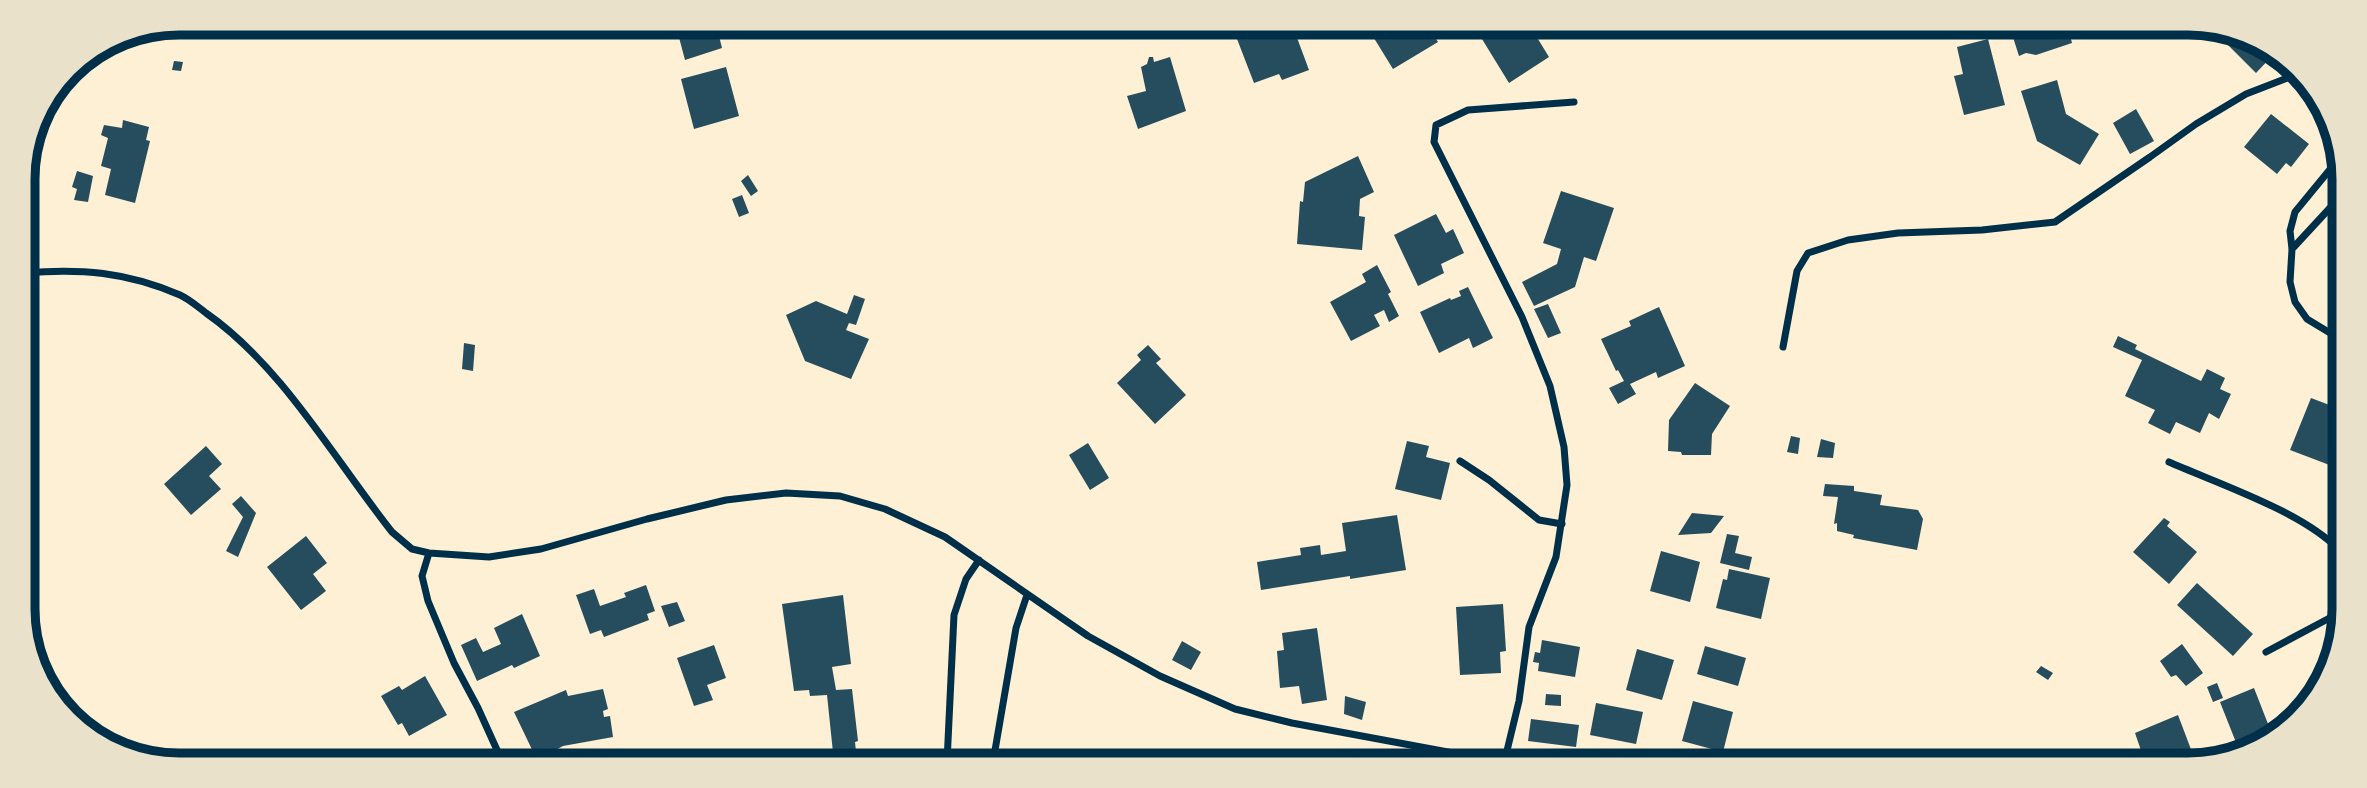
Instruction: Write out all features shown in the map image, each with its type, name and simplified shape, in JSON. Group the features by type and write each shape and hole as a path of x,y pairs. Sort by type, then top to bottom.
{"street":[{"path":"1783,348 1797,271 1808,253 1848,240 1898,233 1982,230 2055,222 2196,124 2246,94 2289,77"},
{"path":"1508,753 1519,701 1529,627 1556,557 1567,485 1564,447 1550,386 1522,317 1434,142 1436,125 1468,110 1574,102"},
{"path":"2332,167 2295,212 2290,231 2290,282 2295,302 2307,319 2332,334"},
{"path":"2292,249 2332,206"},
{"path":"35,272 87,270 134,279 182,296 227,328 274,377 392,532 412,549 429,554 489,557 528,551 726,500 786,493 840,496 885,509 945,537 1088,636 1160,676 1235,709 1292,723 1452,753"},
{"path":"1460,461 1489,480 1539,520 1562,524"},
{"path":"2169,462 2286,513 2332,542"},
{"path":"429,554 422,576 428,601 454,663 498,753"},
{"path":"947,753 954,615 966,579 979,560"},
{"path":"995,753 1016,628 1027,595"},
{"path":"2266,652 2332,617"}],"building":[{"path":"678,35 719,35 722,48 685,60"},
{"path":"1235,35 1284,35 1285,38 1296,35 1309,70 1282,80 1279,74 1254,83"},
{"path":"1372,35 1434,35 1438,42 1393,69"},
{"path":"1480,35 1536,35 1549,57 1509,83"},
{"path":"2012,35 2070,35 2072,43 2036,55 2026,53 2019,56"},
{"path":"1988,39 2005,105 1964,115 1954,76 1963,74 1957,47"},
{"path":"2225,42 2243,46 2269,60 2256,73"},
{"path":"1149,57 1153,57 1154,62 1170,57 1186,111 1138,129 1127,96 1146,91 1141,67 1147,64"},
{"path":"174,61 183,62 181,71 172,70"},
{"path":"726,67 739,116 694,129 681,79"},
{"path":"2057,80 2066,114 2099,134 2080,165 2037,141 2021,91"},
{"path":"2136,109 2154,141 2130,154 2113,123"},
{"path":"2271,114 2309,144 2291,167 2286,163 2277,174 2244,147"},
{"path":"123,120 149,127 146,140 150,141 135,203 105,195 111,169 101,166 108,138 101,135 104,125 122,128"},
{"path":"1358,156 1374,192 1360,199 1359,216 1365,217 1362,250 1297,244 1300,201 1303,202 1305,182"},
{"path":"77,171 93,176 88,202 74,200 77,189 72,187"},
{"path":"748,175 758,191 751,196 741,181"},
{"path":"1561,191 1614,208 1596,261 1584,257 1575,287 1534,306 1522,282 1557,264 1561,249 1543,243"},
{"path":"742,195 749,213 739,217 732,199"},
{"path":"1436,214 1446,233 1453,229 1464,253 1441,264 1444,273 1418,286 1394,235"},
{"path":"1377,265 1391,292 1388,294 1399,316 1389,322 1384,310 1374,315 1380,326 1351,341 1330,302 1366,282 1362,274"},
{"path":"1468,287 1493,338 1473,348 1469,338 1439,353 1420,312 1450,298 1451,300 1461,296 1459,291"},
{"path":"854,295 865,299 856,325 849,323 846,330 869,339 851,379 805,361 786,315 816,301 847,314"},
{"path":"1548,304 1561,333 1548,338 1534,309"},
{"path":"1659,307 1685,366 1658,378 1656,372 1630,384 1636,394 1618,404 1609,388 1624,381 1618,370 1616,371 1601,339 1631,326 1629,321"},
{"path":"2118,336 2137,345 2135,349 2201,381 2207,369 2225,378 2220,389 2231,394 2219,419 2209,413 2200,433 2176,422 2170,434 2148,423 2155,410 2125,396 2142,360 2113,347"},
{"path":"464,343 475,345 473,371 462,369"},
{"path":"1148,345 1161,359 1156,363 1186,395 1155,424 1117,383 1141,360 1137,355"},
{"path":"1695,383 1730,406 1712,434 1711,455 1682,455 1681,452 1668,451 1669,420"},
{"path":"2311,398 2332,406 2332,466 2290,450"},
{"path":"1791,436 1800,438 1798,454 1787,452"},
{"path":"1821,439 1835,443 1833,458 1817,457"},
{"path":"1407,441 1429,446 1426,457 1450,463 1441,500 1395,489"},
{"path":"1088,443 1109,478 1090,490 1069,455"},
{"path":"206,446 222,464 209,476 221,489 191,515 164,484"},
{"path":"1825,484 1854,486 1854,491 1882,495 1880,505 1918,510 1923,519 1917,550 1853,538 1854,535 1837,531 1837,523 1834,524 1838,497 1823,496"},
{"path":"241,496 256,513 238,557 226,551 243,517 232,504"},
{"path":"1692,513 1724,516 1711,533 1678,535"},
{"path":"1397,515 1406,570 1261,590 1257,562 1301,555 1300,548 1320,545 1321,555 1346,551 1342,523"},
{"path":"2164,518 2170,522 2167,526 2197,552 2169,584 2133,552"},
{"path":"1727,534 1739,536 1735,553 1752,557 1749,570 1720,563"},
{"path":"306,536 327,563 313,574 326,591 301,610 267,567"},
{"path":"1661,551 1700,562 1690,602 1650,591"},
{"path":"1729,569 1770,578 1761,619 1716,608 1723,579 1727,580"},
{"path":"2197,583 2253,634 2233,656 2177,605"},
{"path":"646,585 655,611 647,614 649,620 604,637 601,630 590,634 576,595 594,589 600,606 626,597 624,593"},
{"path":"843,595 851,664 832,667 836,690 852,689 858,741 855,742 856,753 833,753 827,695 810,696 809,690 794,691 782,604"},
{"path":"677,602 685,621 669,627 661,606"},
{"path":"1503,604 1506,651 1500,652 1501,673 1460,675 1456,607"},
{"path":"522,614 540,656 477,681 461,645 476,638 483,652 501,644 494,628"},
{"path":"1317,628 1327,700 1302,704 1299,686 1280,688 1277,651 1284,650 1282,633"},
{"path":"1542,640 1580,647 1575,677 1538,671 1539,663 1533,662 1535,652 1540,653"},
{"path":"1182,641 1201,652 1191,670 1172,660"},
{"path":"2182,644 2203,673 2186,686 2176,675 2171,677 2160,661"},
{"path":"714,645 726,678 707,685 713,700 694,706 677,658"},
{"path":"1705,646 1746,658 1738,686 1697,674"},
{"path":"1637,649 1674,660 1662,700 1626,690"},
{"path":"2041,666 2053,673 2048,680 2036,672"},
{"path":"425,676 447,715 409,736 402,723 398,725 381,696 399,686 402,690"},
{"path":"2217,683 2223,698 2213,702 2207,687"},
{"path":"2254,688 2269,728 2237,744 2220,702"},
{"path":"603,689 608,709 603,711 604,717 610,716 613,737 563,746 550,753 534,753 514,712 566,690 568,696"},
{"path":"1546,694 1561,695 1561,706 1545,705"},
{"path":"1345,696 1366,702 1362,720 1344,714"},
{"path":"1693,701 1733,712 1723,752 1682,741"},
{"path":"1596,703 1643,712 1636,744 1590,735"},
{"path":"2178,715 2192,752 2142,753 2135,733"},
{"path":"1531,719 1579,725 1576,747 1528,741"}]}
